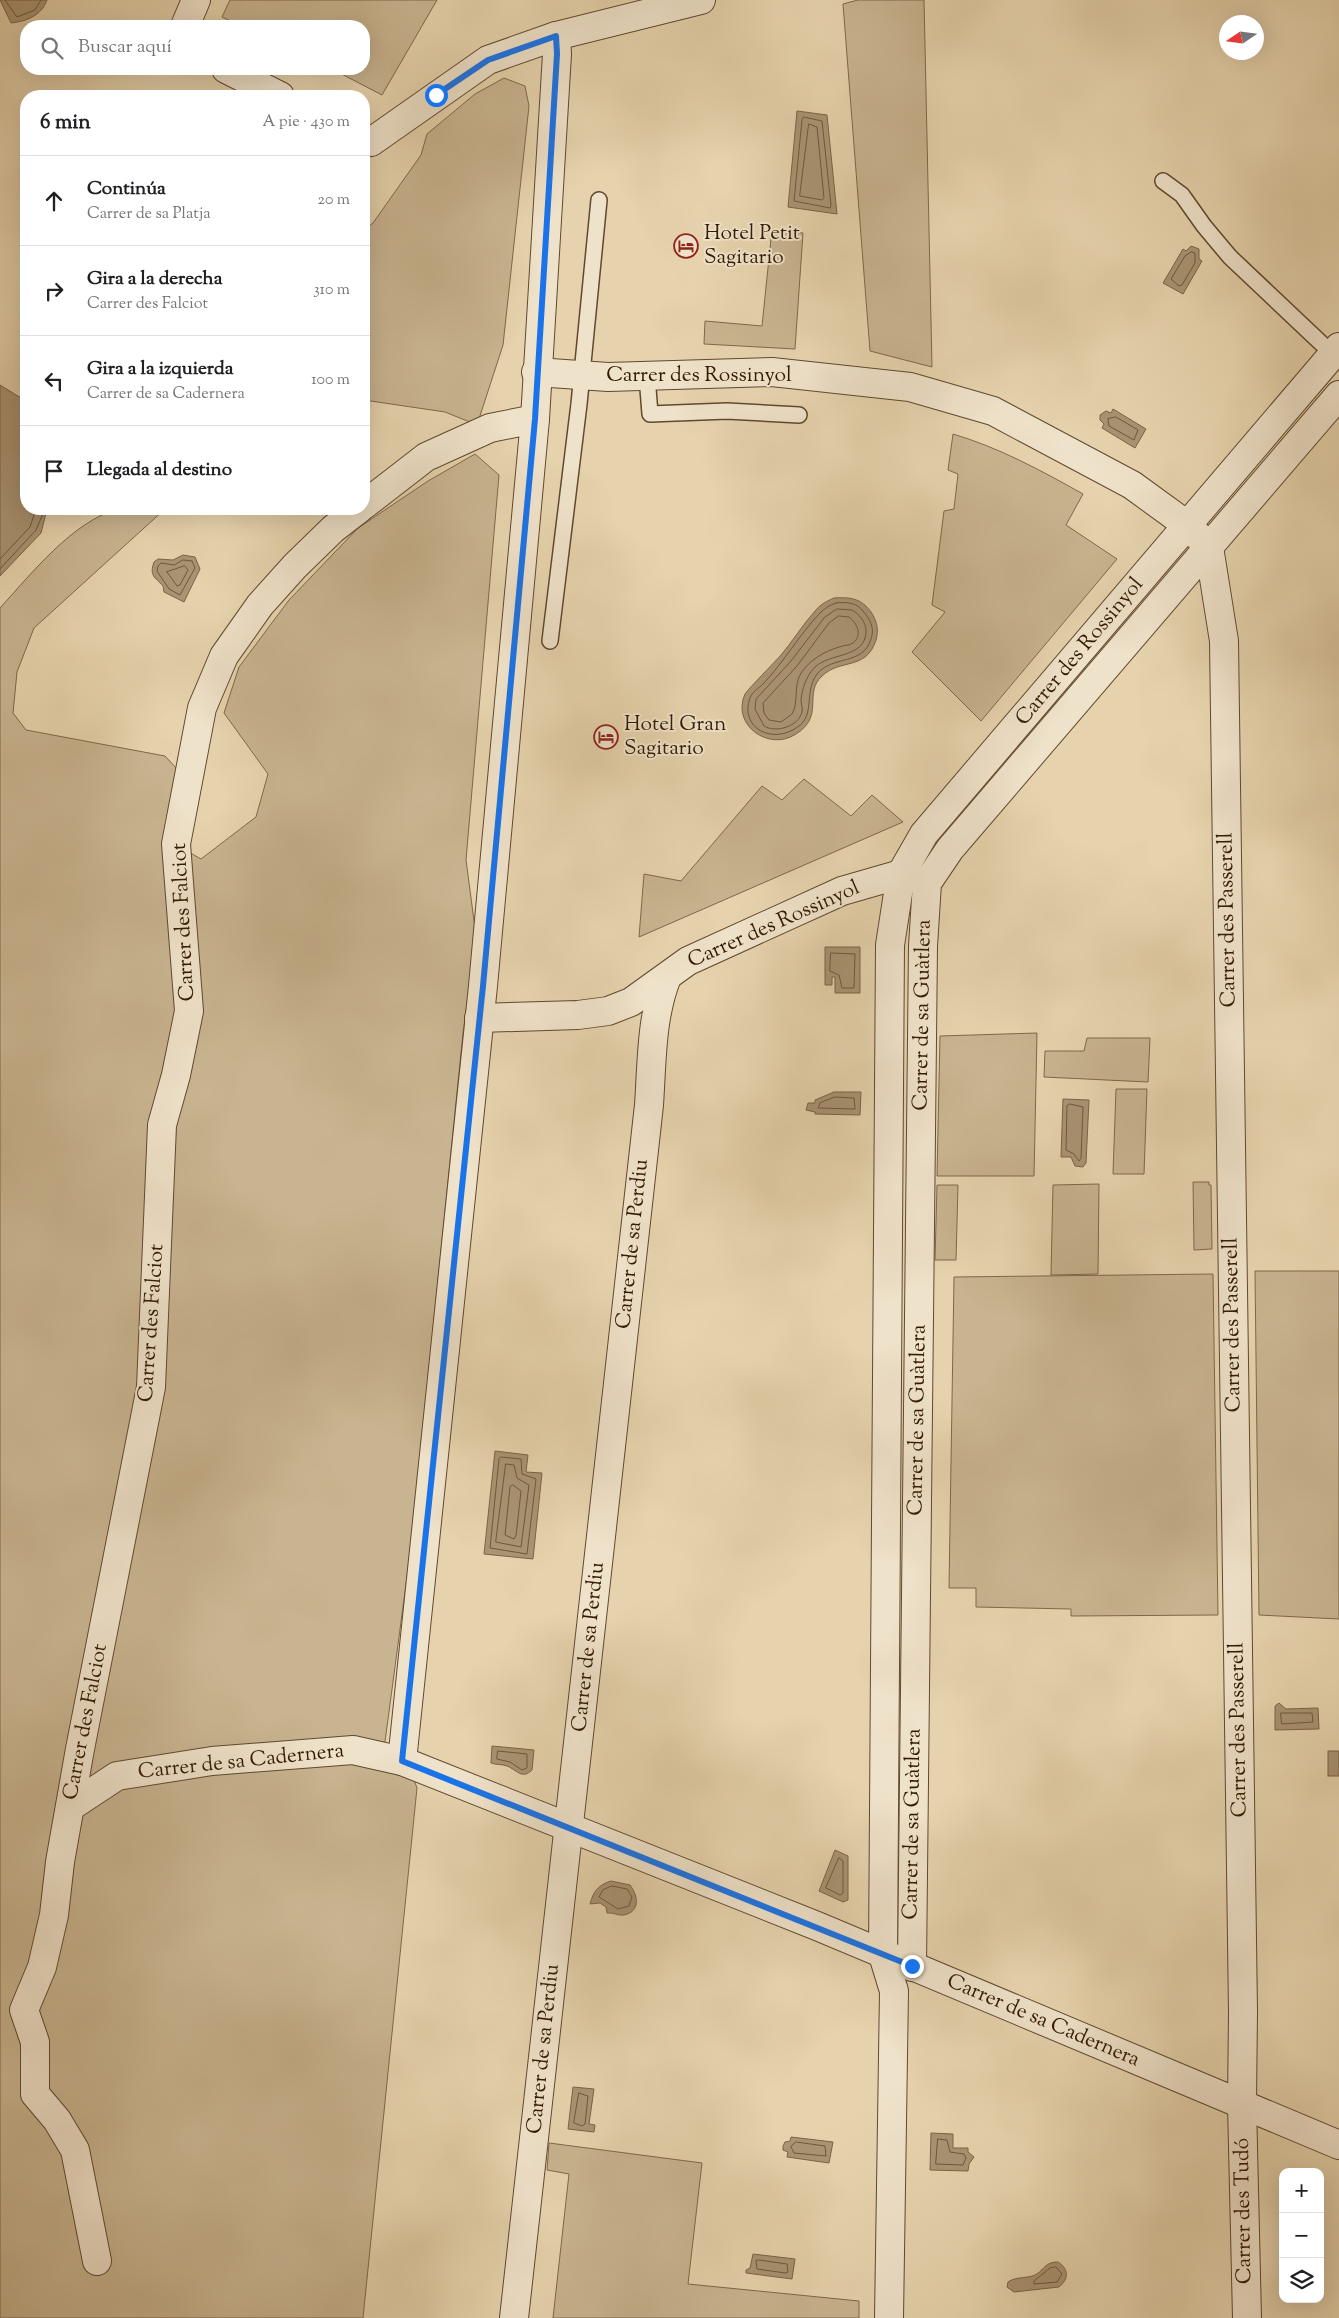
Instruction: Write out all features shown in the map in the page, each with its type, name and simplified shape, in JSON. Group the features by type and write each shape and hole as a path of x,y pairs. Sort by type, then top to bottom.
{"street":[{"path":"187,20 196,0"},
{"path":"370,142 488,60 556,36 701,0"},
{"path":"402,1761 479,1018 535,419 536,372 557,54 556,36"},
{"path":"238,75 268,90"},
{"name":"Carrer des Rossinyol","path":"479,1018 578,1015 608,1011 632,1002 688,961 842,891 901,874 924,834 1187,525 1331,346"},
{"name":"Carrer des Rossinyol","path":"536,372 647,376 772,372 910,387 993,411 1132,485 1187,525 1209,546"},
{"name":"Carrer des Rossinyol","path":"927,883 950,849 1339,395"},
{"path":"370,500 426,457 490,428 535,419"},
{"name":"Carrer des Falciot","path":"97,2261 75,2150 57,2120 35,2094 35,2042 24,2010 42,1967 54,1915 80,1748 151,1387 162,1124 176,1075 189,1011 176,844 202,708 224,656 260,605 301,560 333,529 351,515"},
{"name":"Carrer des Passerell","path":"1209,546 1224,641 1243,2012 1242,2104"},
{"path":"901,874 927,883"},
{"name":"Carrer de sa Guàtlera","path":"889,2318 894,1991 883,1955 890,945 901,874"},
{"name":"Carrer de sa Guàtlera","path":"912,1966 923,1457 923,946 927,883"},
{"name":"Carrer de sa Perdiu","path":"514,2318 648,1114 654,1025 659,999 667,977"},
{"name":"Carrer de sa Cadernera","path":"80,1748 117,1776"},
{"name":"Carrer de sa Cadernera","path":"70,1807 117,1776 212,1761 353,1750 402,1761 912,1966 1339,2145"},
{"path":"894,1991 912,1966"},
{"name":"Carrer des Tudó","path":"1242,2104 1247,2318"}],"lane":[{"path":"1164,181 1182,195 1204,226 1230,257 1331,346"},
{"path":"550,641 580,404 581,375 599,200"},
{"path":"647,376 650,414 727,410 799,415"}],"shaded area":[{"path":"230,0 437,0 382,95 344,75 370,75 370,20 228,20 222,17"},
{"path":"858,0 924,0 932,367 870,351 843,4"},
{"path":"504,78 525,86 529,106 503,345 477,425 445,412 370,401 370,225 421,155 427,134 475,94"},
{"path":"772,229 803,233 795,349 704,344 705,321 762,326"},
{"path":"953,434 1003,453 1083,494 1066,525 1117,559 981,721 912,652 945,612 932,605 944,511 954,509 958,474 948,470"},
{"path":"475,454 499,475 466,860 476,936 463,1033 411,1547 382,1764 414,1780 417,1788 363,2318 0,2318 0,608 54,550 85,525 101,515 158,515 34,628 17,672 13,713 26,730 165,756 178,770 166,839 201,859 256,817 268,774 224,713 239,667 289,600 358,528 428,481"},
{"path":"804,779 851,816 872,795 903,822 639,937 644,874 681,881 762,786 782,800"},
{"path":"1037,1033 1034,1176 937,1176 940,1036"},
{"path":"1087,1038 1150,1038 1148,1082 1044,1077 1045,1051 1084,1051"},
{"path":"1116,1089 1147,1089 1144,1174 1113,1174"},
{"path":"1193,1182 1209,1182 1209,1185 1211,1185 1212,1249 1194,1250"},
{"path":"1099,1184 1098,1274 1051,1275 1053,1185"},
{"path":"937,1185 958,1185 956,1260 935,1260"},
{"path":"1255,1271 1339,1271 1339,1619 1259,1615"},
{"path":"1213,1274 1218,1615 1071,1616 1071,1609 976,1607 976,1588 949,1588 954,1277"},
{"path":"549,2143 702,2163 688,2284 859,2301 859,2318 553,2318 569,2174 547,2170"}],"water":[{"path":"0,0 47,0 41,10 33,17 11,23"},
{"path":"797,111 827,115 837,214 788,207"},
{"path":"1191,246 1199,249 1199,259 1202,261 1183,294 1163,283 1183,249 1186,251"},
{"path":"0,385 20,397 20,515 46,515 41,533 0,576"},
{"path":"1113,409 1146,429 1135,448 1102,428 1104,424 1100,420 1100,415 1106,411 1111,413"},
{"path":"183,555 195,557 200,569 184,602 164,592 163,586 154,576 152,570 154,562 158,559 173,560"},
{"path":"834,598 855,599 871,612 877,629 877,636 872,650 860,660 837,667 822,676 814,690 812,712 810,720 805,727 785,739 775,740 764,737 748,725 743,716 742,705 745,694 781,655 818,608"},
{"path":"825,947 860,947 860,993 835,993 835,977 832,977 832,985 825,985"},
{"path":"834,1092 861,1092 860,1115 815,1114 815,1112 806,1110 808,1103 815,1103 815,1100"},
{"path":"1063,1099 1089,1100 1086,1163 1083,1167 1075,1166 1071,1157 1061,1157"},
{"path":"495,1451 528,1455 526,1472 542,1473 533,1559 484,1554"},
{"path":"1279,1703 1286,1709 1318,1708 1319,1729 1275,1730 1275,1706"},
{"path":"492,1746 534,1750 532,1770 522,1774 507,1766 491,1763"},
{"path":"1328,1751 1339,1751 1339,1776 1328,1776"},
{"path":"835,1850 848,1856 848,1900 843,1902 819,1891"},
{"path":"611,1881 630,1885 633,1889 636,1903 633,1910 629,1913 622,1915 607,1913 606,1907 600,1903 590,1904 597,1890"},
{"path":"573,2087 594,2089 589,2124 595,2125 594,2132 568,2129"},
{"path":"931,2133 953,2134 953,2148 968,2148 968,2152 974,2157 969,2164 968,2171 930,2170"},
{"path":"791,2137 833,2142 829,2163 787,2157 788,2152 783,2150 783,2146 785,2142 790,2141"},
{"path":"753,2254 795,2259 792,2279 746,2273 746,2270 750,2268"},
{"path":"1058,2262 1066,2271 1065,2281 1059,2287 1014,2292 1007,2287 1008,2282 1011,2280 1034,2276 1048,2264"}],"place":[{"name":"Hotel Petit Sagitario","path":"686,246"},
{"name":"Hotel Gran Sagitario","path":"606,737"}],"route":[{"path":"436,95 488,60 556,36 557,54 536,372 535,419 483,986 402,1761 912,1966"}]}
